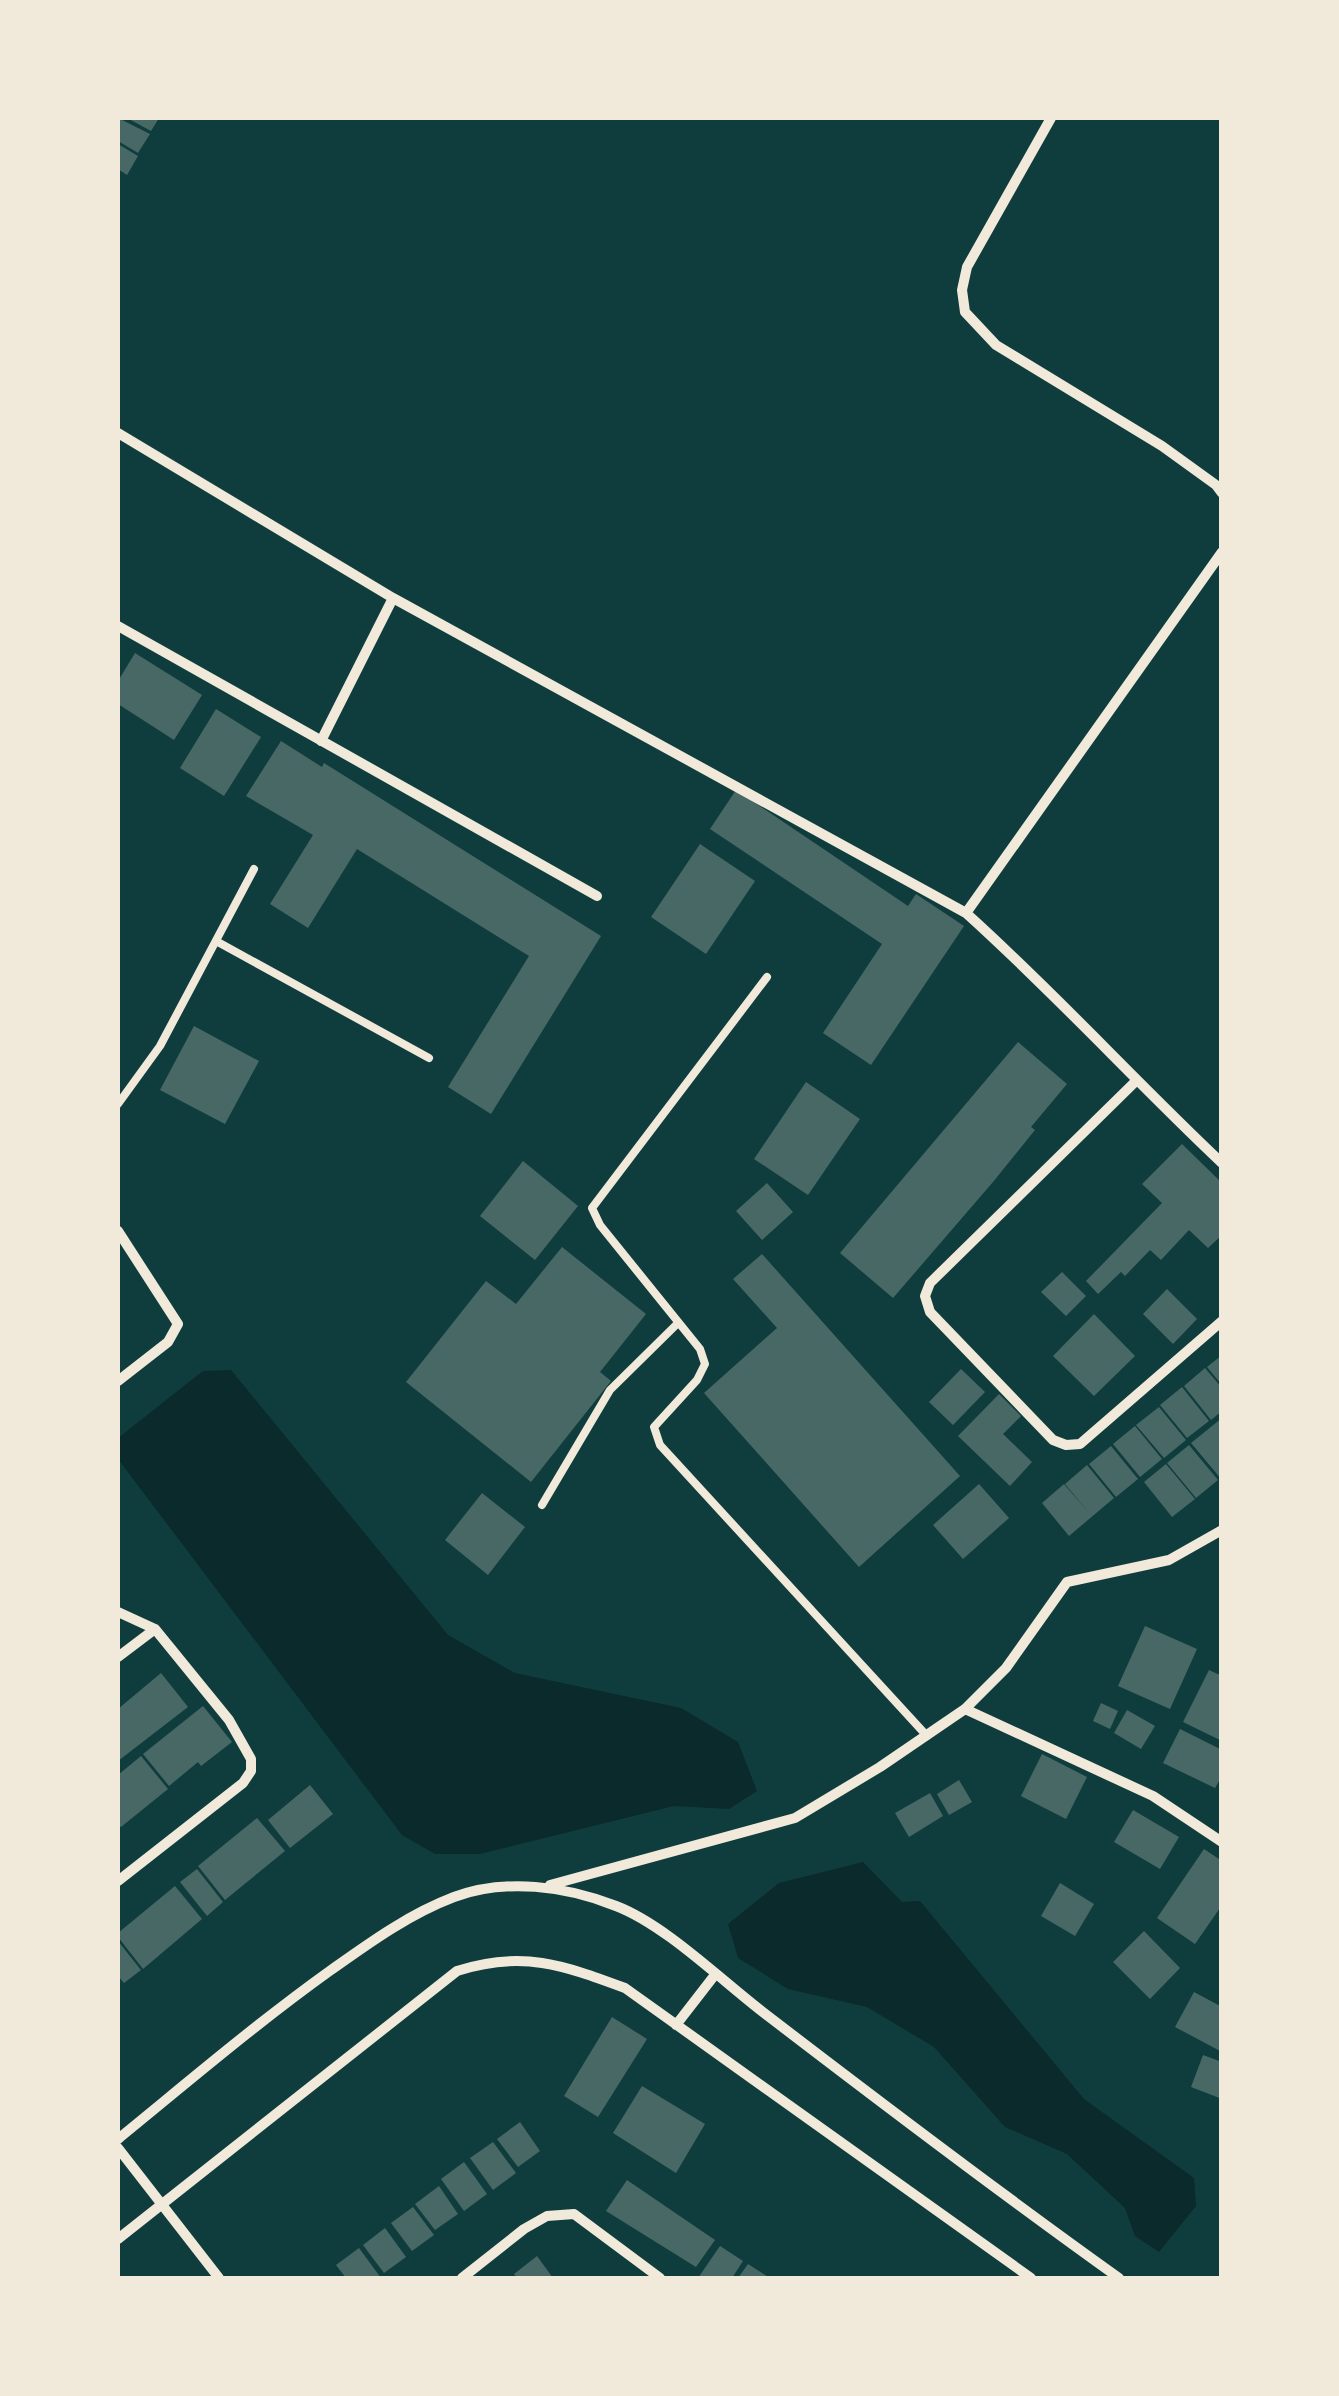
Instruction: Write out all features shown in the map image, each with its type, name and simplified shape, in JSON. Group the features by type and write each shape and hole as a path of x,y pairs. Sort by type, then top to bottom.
{"street":[{"path":"1051,118 967,267 962,290 965,312 996,345 1162,446 1222,493"},
{"path":"118,432 393,598 966,914 1222,1163"},
{"path":"966,914 1222,552"},
{"path":"320,742 393,598"},
{"path":"118,626 597,896"},
{"path":"1136,1082 930,1283 925,1296 930,1312 1054,1440 1066,1444 1080,1444 1222,1321"},
{"path":"118,1231 178,1324 168,1342 118,1382"},
{"path":"544,1888 795,1818 965,1709 1006,1668 1067,1582 1170,1560 1222,1530"},
{"path":"118,1612 154,1629 229,1720 248,1749 250,1770 243,1783 118,1881"},
{"path":"118,1657 154,1629"},
{"path":"965,1709 1153,1796 1222,1842"},
{"path":"118,2139 282,2005 385,1932 454,1897 498,1886 581,1893 620,1907 659,1929 714,1976 996,2190 1119,2278"},
{"path":"118,2240 457,1972 488,1961 521,1959 580,1971 625,1988 1031,2278"},
{"path":"676,2025 714,1976"},
{"path":"118,2148 219,2278"},
{"path":"462,2278 524,2229 547,2216 574,2214 660,2278"}],"lane":[{"path":"118,1104 160,1046 254,869"},
{"path":"216,940 429,1058"},
{"path":"767,976 592,1208 600,1225 700,1349 705,1364 697,1380 654,1427 660,1445 926,1736"},
{"path":"542,1504 610,1390 677,1324"}],"water":[{"path":"231,1370 448,1635 515,1673 681,1708 738,1742 757,1791 729,1809 674,1806 480,1854 435,1854 402,1835 118,1459 118,1438 203,1371"},
{"path":"863,1862 902,1902 920,1901 1084,2099 1194,2178 1196,2206 1159,2252 1135,2236 1125,2208 1067,2154 1005,2127 934,2047 867,2007 788,1989 738,1958 728,1924 779,1883"}],"building":[{"path":"118,118 150,134 138,153 118,141"},
{"path":"127,118 159,118 151,131"},
{"path":"118,144 138,156 127,175 118,169"},
{"path":"135,653 202,695 174,740 118,704 118,681"},
{"path":"216,709 261,737 224,796 180,768"},
{"path":"281,741 322,767 324,763 601,936 491,1114 448,1087 529,956 357,849 308,928 270,904 313,835 246,796"},
{"path":"736,790 908,906 916,894 964,926 871,1065 823,1033 882,944 710,829"},
{"path":"700,844 755,881 706,954 651,917"},
{"path":"194,1026 259,1061 225,1124 160,1090"},
{"path":"1018,1042 1067,1084 993,1182 893,1298 840,1253"},
{"path":"806,1082 860,1119 808,1195 754,1159"},
{"path":"1182,1144 1222,1183 1222,1235 1208,1248 1189,1230 1161,1260 1150,1250 1125,1276 1121,1272 1098,1294 1086,1281 1162,1203 1142,1184"},
{"path":"523,1161 578,1206 535,1260 480,1216"},
{"path":"767,1183 793,1212 762,1240 736,1211"},
{"path":"562,1247 646,1314 600,1372 611,1381 531,1482 406,1382 486,1281 516,1304"},
{"path":"762,1254 960,1476 859,1567 704,1393 777,1328 733,1279"},
{"path":"1062,1272 1086,1296 1066,1316 1041,1292"},
{"path":"1167,1289 1197,1319 1173,1344 1143,1314"},
{"path":"1094,1314 1135,1356 1094,1396 1053,1356"},
{"path":"1222,1355 1222,1385 1207,1367"},
{"path":"1205,1368 1222,1388 1222,1411 1211,1420 1184,1386"},
{"path":"961,1369 985,1392 953,1425 929,1402"},
{"path":"1182,1387 1209,1421 1187,1438 1160,1405"},
{"path":"999,1394 1021,1416 1003,1434 1032,1462 1010,1486 958,1436"},
{"path":"1159,1407 1186,1440 1164,1458 1136,1425"},
{"path":"1222,1418 1222,1480 1191,1443"},
{"path":"1135,1426 1162,1459 1140,1477 1113,1444"},
{"path":"1189,1445 1218,1480 1196,1498 1167,1463"},
{"path":"1111,1446 1138,1479 1116,1497 1089,1464"},
{"path":"1166,1464 1195,1499 1172,1517 1144,1482"},
{"path":"1087,1465 1114,1498 1069,1536 1042,1503 1064,1484 1089,1513 1065,1484"},
{"path":"979,1484 1009,1518 963,1559 933,1525"},
{"path":"482,1493 525,1527 488,1575 445,1540"},
{"path":"1145,1626 1197,1649 1170,1709 1118,1686"},
{"path":"1209,1670 1222,1676 1222,1741 1183,1722"},
{"path":"161,1673 188,1707 118,1761 118,1709"},
{"path":"1101,1703 1118,1711 1110,1729 1093,1721"},
{"path":"203,1706 232,1742 201,1766 198,1762 169,1786 143,1754"},
{"path":"1127,1710 1155,1726 1141,1749 1114,1733"},
{"path":"1180,1729 1222,1750 1222,1776 1215,1788 1163,1763"},
{"path":"1042,1754 1087,1777 1066,1819 1021,1796"},
{"path":"141,1756 168,1789 121,1827 118,1775"},
{"path":"959,1780 972,1802 949,1815 937,1794"},
{"path":"310,1785 333,1814 290,1848 268,1820"},
{"path":"930,1793 943,1816 909,1837 895,1813"},
{"path":"1133,1810 1179,1837 1160,1869 1114,1842"},
{"path":"257,1818 285,1851 225,1900 198,1866"},
{"path":"1204,1849 1222,1861 1222,1905 1195,1944 1157,1918"},
{"path":"197,1869 223,1902 207,1916 180,1882"},
{"path":"1060,1883 1094,1904 1075,1936 1041,1916"},
{"path":"175,1886 202,1919 143,1969 118,1933"},
{"path":"1144,1931 1180,1968 1150,1999 1113,1962"},
{"path":"118,1941 141,1970 124,1983 118,1976"},
{"path":"1194,1992 1222,2007 1222,2052 1175,2027"},
{"path":"612,2017 647,2039 598,2117 564,2096"},
{"path":"1203,2055 1222,2062 1222,2099 1191,2087"},
{"path":"642,2086 705,2124 676,2173 613,2133"},
{"path":"520,2122 540,2151 518,2167 497,2139"},
{"path":"493,2142 516,2173 493,2190 470,2158"},
{"path":"464,2162 487,2194 464,2211 441,2179"},
{"path":"627,2180 715,2240 696,2267 606,2211"},
{"path":"439,2186 458,2214 435,2230 415,2204"},
{"path":"413,2207 434,2235 412,2251 391,2223"},
{"path":"385,2228 406,2257 384,2273 363,2245"},
{"path":"720,2246 743,2261 732,2278 698,2278"},
{"path":"359,2248 381,2278 346,2278 336,2265"},
{"path":"537,2256 553,2278 517,2278 514,2274"},
{"path":"748,2264 770,2278 738,2278"}]}
